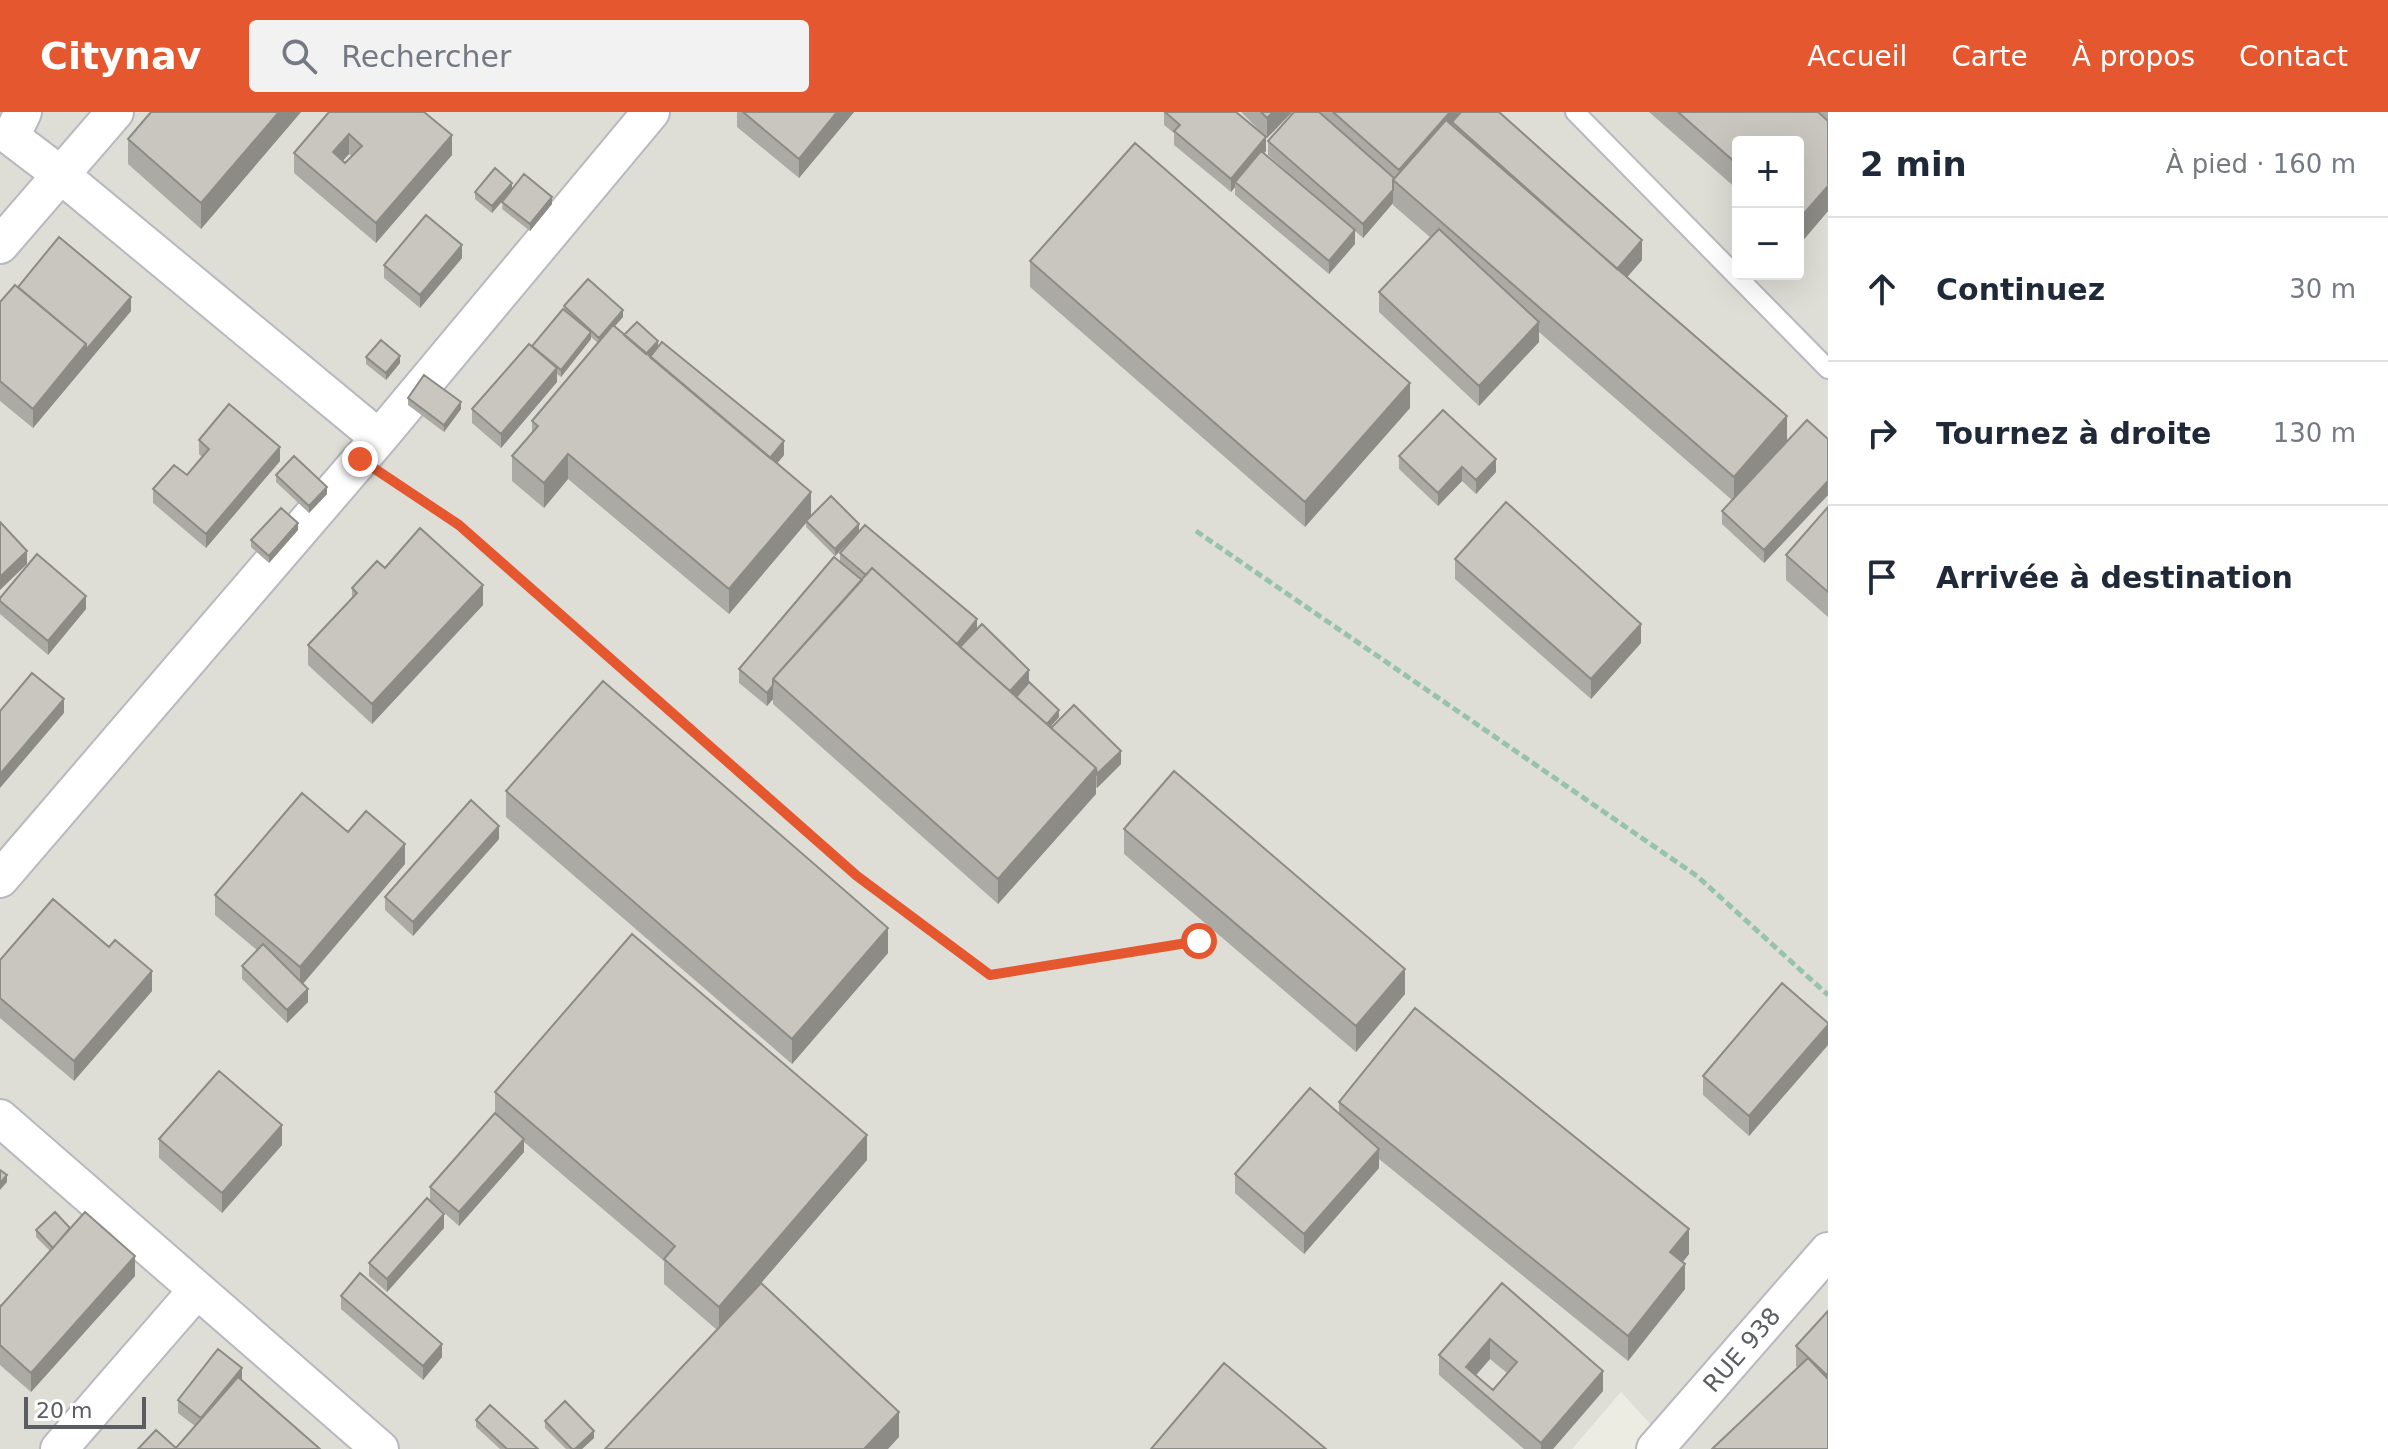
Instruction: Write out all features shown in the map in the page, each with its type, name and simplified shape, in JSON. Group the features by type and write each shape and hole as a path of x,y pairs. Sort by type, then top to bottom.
{"street":[{"path":"23,112 11,137 61,175 370,448"},
{"path":"0,245 115,112"},
{"path":"0,879 370,448 651,112"},
{"path":"0,1118 380,1449"},
{"name":"RUE 938","path":"1655,1449 1828,1251"},
{"path":"59,1449 197,1290"}],"lane":[{"path":"1575,112 1828,369"}],"path":[{"path":"370,448 857,876 990,975 1199,941"},
{"path":"1196,531 1697,876 1828,995"}],"shaded area":[{"path":"0,112 1828,112 1828,1449 1673,1449 1621,1392 1572,1449 0,1449"}],"building":[{"path":"151,112 279,112 201,203 128,139"},
{"path":"329,112 424,112 452,135 376,223 294,153","holes":["349,134 362,146 345,163 333,152"]},
{"path":"743,112 837,112 799,159"},
{"path":"1165,112 1236,112 1266,137 1231,179 1174,131 1180,125"},
{"path":"1294,112 1319,112 1394,178 1393,190 1363,224 1268,141"},
{"path":"1333,112 1450,112 1399,170"},
{"path":"1461,112 1499,112 1642,240 1617,269 1452,122"},
{"path":"1678,112 1818,112 1828,121 1828,186 1804,213 1804,136 1732,136 1732,160"},
{"path":"1446,120 1787,416 1734,477 1393,180"},
{"path":"1135,143 1410,383 1305,502 1030,261"},
{"path":"1261,151 1355,230 1329,261 1235,182"},
{"path":"495,168 512,183 492,206 475,192"},
{"path":"524,174 552,197 530,224 502,202"},
{"path":"426,215 462,245 420,295 384,265"},
{"path":"1439,229 1539,322 1479,386 1379,292"},
{"path":"59,237 131,297 86,350 86,344 18,287"},
{"path":"588,279 623,310 599,338 564,306"},
{"path":"15,285 86,344 33,409 0,381 0,302"},
{"path":"563,309 591,332 561,370 532,346"},
{"path":"637,322 658,341 646,354 624,335"},
{"path":"613,325 811,492 729,589 568,454 544,483 512,456 538,426 532,421"},
{"path":"381,340 400,356 386,373 366,357"},
{"path":"662,342 784,441 770,458 650,357"},
{"path":"529,344 557,368 501,434 472,409"},
{"path":"424,375 461,402 444,425 408,398"},
{"path":"229,404 280,447 206,534 153,489 174,465 187,475 209,449 199,440"},
{"path":"1443,410 1496,459 1476,480 1462,467 1438,493 1399,456"},
{"path":"1807,420 1828,439 1828,481 1764,550 1722,511"},
{"path":"294,456 327,487 309,506 276,475"},
{"path":"831,496 859,524 835,549 806,521"},
{"path":"1506,502 1641,624 1591,679 1455,559"},
{"path":"1828,507 1828,592 1786,555"},
{"path":"281,508 298,523 269,556 251,540"},
{"path":"0,522 27,551 0,577"},
{"path":"865,525 977,619 957,644 872,568 866,575 840,553"},
{"path":"420,528 483,585 372,704 308,645 357,593 352,588 377,561 385,568"},
{"path":"37,554 86,596 48,641 0,601"},
{"path":"834,557 862,580 773,679 767,693 739,669"},
{"path":"872,568 1096,768 998,879 773,679"},
{"path":"982,624 1029,670 1010,691 960,647"},
{"path":"32,673 64,699 0,774 0,711"},
{"path":"603,681 888,928 792,1039 506,791"},
{"path":"1029,682 1059,710 1047,724 1016,697"},
{"path":"1074,705 1121,751 1097,774 1096,768 1051,728"},
{"path":"1174,771 1405,969 1356,1026 1124,829"},
{"path":"302,793 348,832 366,811 405,844 300,967 215,895"},
{"path":"471,800 499,826 413,922 385,897"},
{"path":"53,899 109,947 115,940 152,971 74,1061 0,998 0,960"},
{"path":"632,934 867,1135 719,1307 664,1259 675,1246 495,1092"},
{"path":"263,944 308,989 287,1010 242,966"},
{"path":"1782,983 1828,1025 1749,1116 1703,1076"},
{"path":"1415,1008 1689,1229 1670,1252 1685,1264 1628,1336 1339,1102"},
{"path":"219,1071 282,1125 222,1193 159,1139"},
{"path":"1310,1088 1379,1149 1304,1234 1235,1174"},
{"path":"495,1113 524,1139 459,1212 430,1187"},
{"path":"0,1170 7,1175 0,1183"},
{"path":"427,1198 444,1214 387,1279 369,1263"},
{"path":"55,1212 70,1228 53,1248 36,1230"},
{"path":"85,1212 135,1256 31,1373 0,1345 0,1307"},
{"path":"360,1273 442,1344 423,1366 341,1296"},
{"path":"761,1283 899,1412 864,1449 605,1449"},
{"path":"1502,1283 1603,1371 1541,1443 1439,1355","holes":["1490,1339 1517,1362 1493,1390 1466,1367"]},
{"path":"1828,1311 1828,1376 1796,1346"},
{"path":"218,1349 242,1368 201,1418 178,1400"},
{"path":"1808,1358 1828,1379 1828,1449 1712,1449"},
{"path":"1224,1363 1326,1449 1151,1449"},
{"path":"238,1377 320,1449 175,1449"},
{"path":"565,1401 594,1431 575,1449 545,1421"},
{"path":"490,1405 538,1449 507,1449 476,1420"},
{"path":"156,1430 176,1448 138,1449"}],"route":[{"path":"360,459 459,525 857,876 990,975 1199,941"}]}
